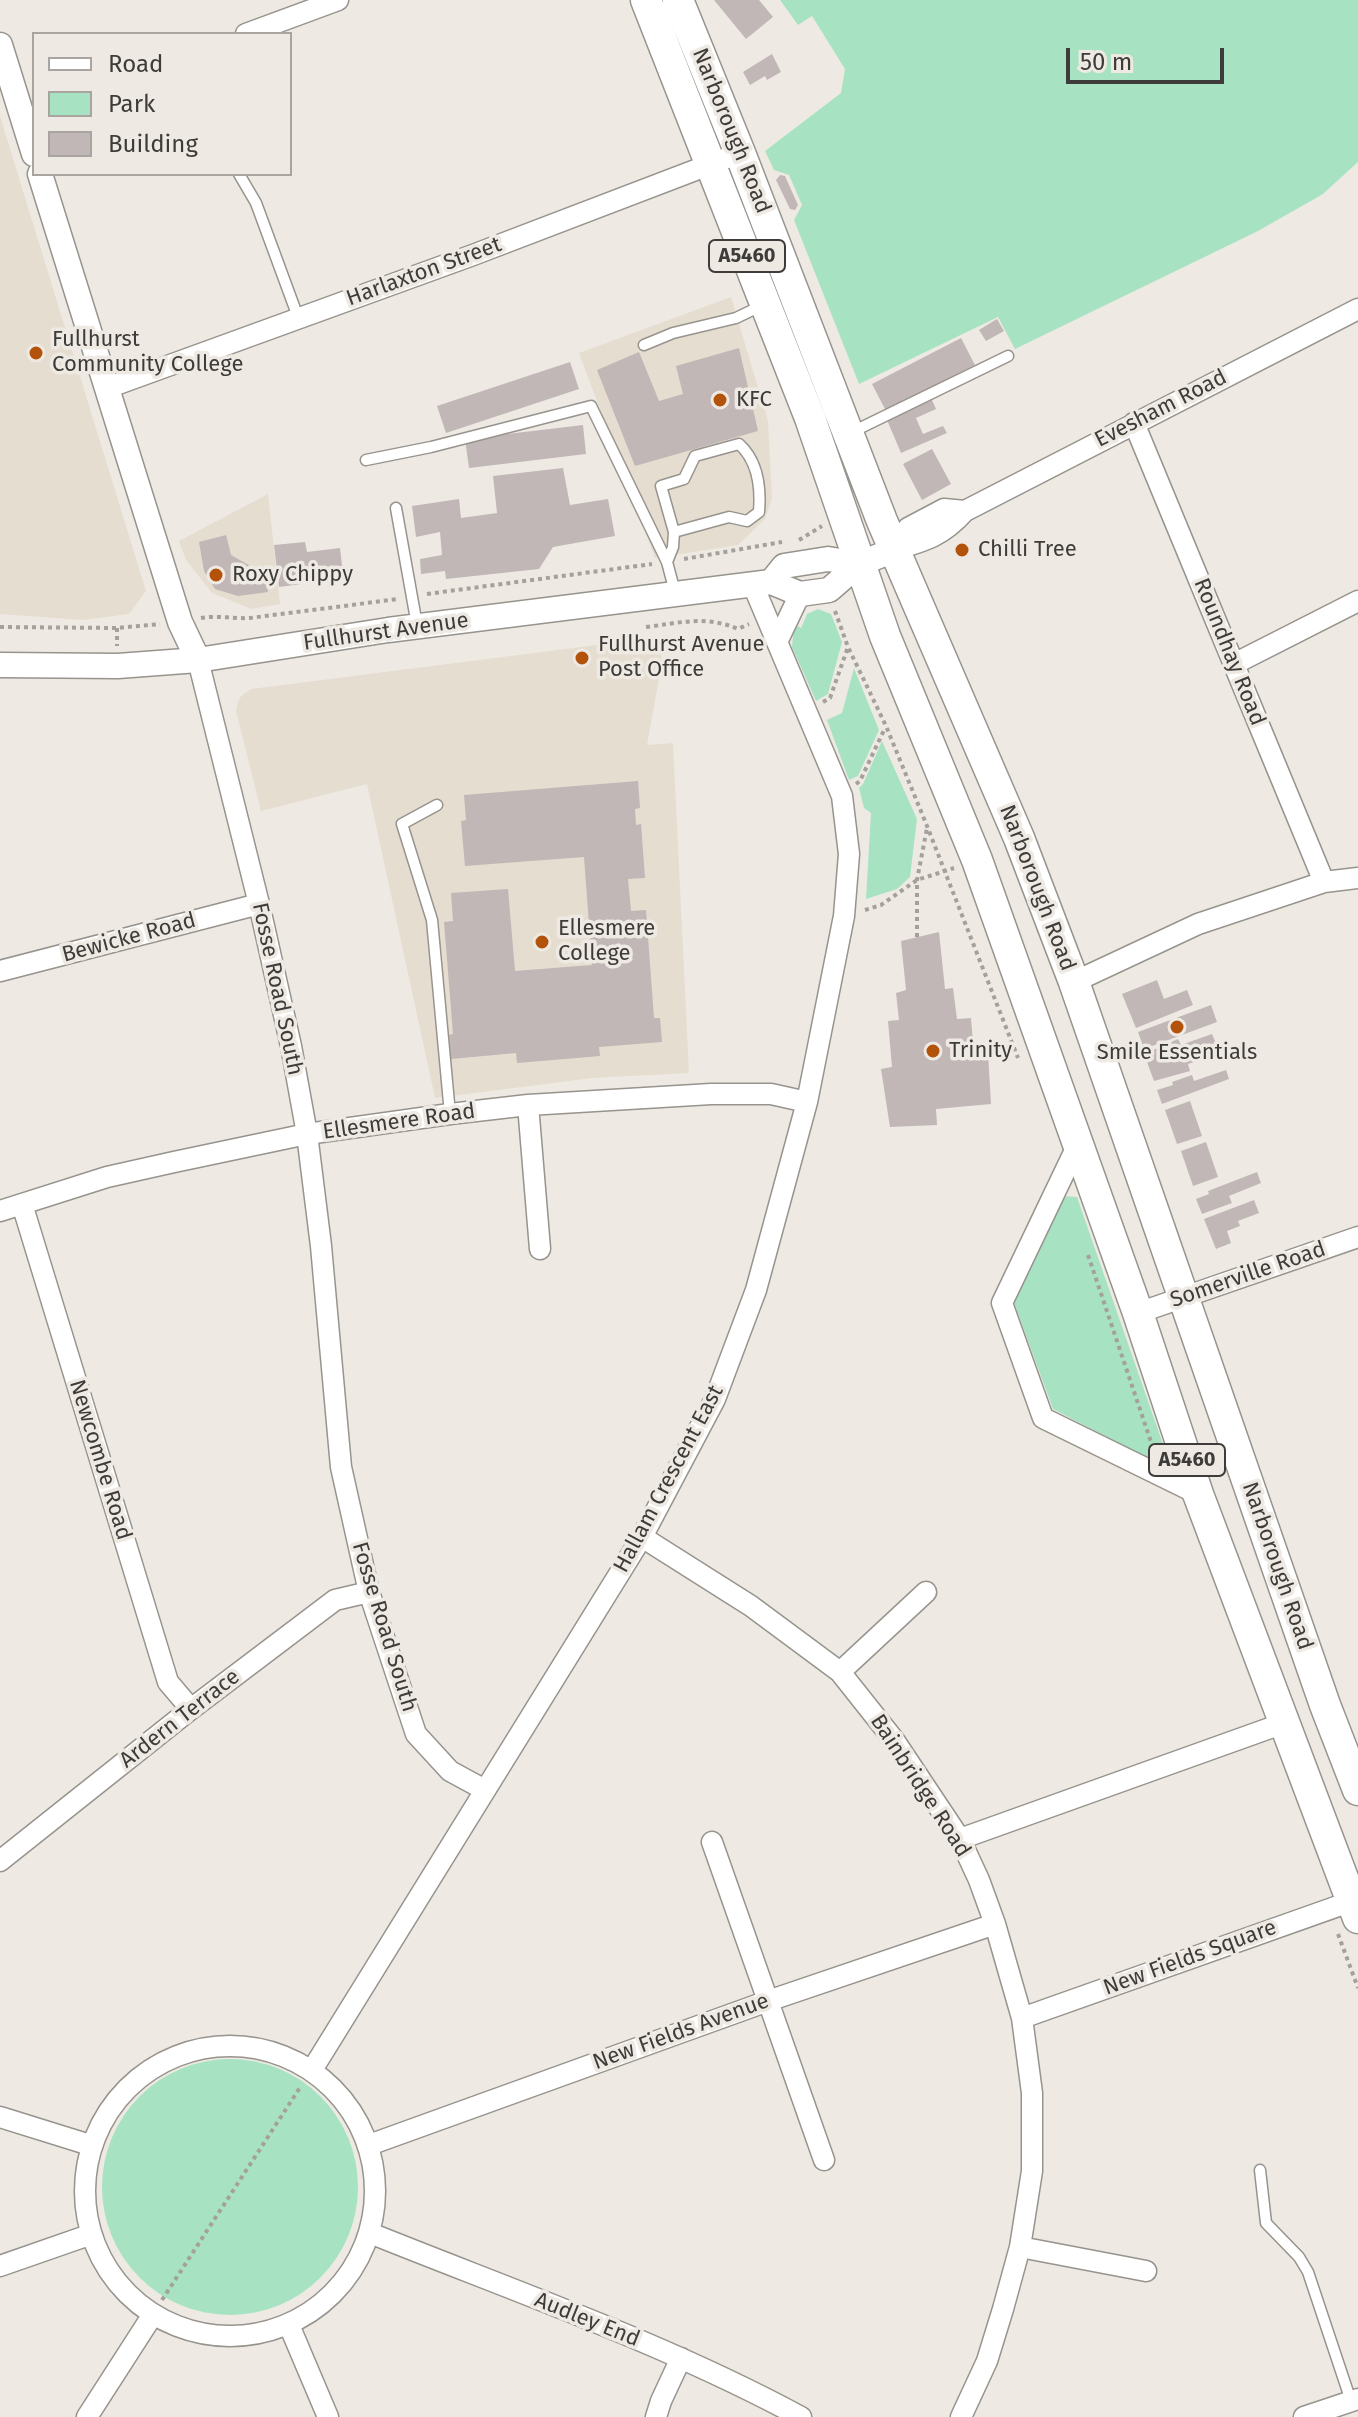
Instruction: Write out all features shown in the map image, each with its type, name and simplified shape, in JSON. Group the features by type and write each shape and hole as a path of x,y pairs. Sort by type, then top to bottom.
{"main road":[{"name":"Narborough Road","path":"646,0 810,418 885,636 977,860 1138,1313 1198,1494 1349,1907"},
{"name":"Narborough Road","path":"678,0 894,550 1019,838 1074,982 1325,1705 1358,1790"}],"street":[{"path":"251,32 338,0"},
{"path":"0,45 28,114 32,141"},
{"name":"Harlaxton Street","path":"107,388 473,255 740,153"},
{"name":"Fosse Road South","path":"41,176 180,622 198,660 259,904 307,1134 321,1246 341,1467 369,1592 416,1734 450,1771 485,1790"},
{"name":"Evesham Road","path":"894,550 946,530 965,511 1358,309"},
{"name":"Roundhay Road","path":"1134,423 1324,882"},
{"name":"Fullhurst Avenue","path":"0,665 118,666 198,660 417,627 762,583 800,594 829,590 859,564 894,550"},
{"name":"Fullhurst Avenue","path":"762,583 784,566 828,559 859,564"},
{"name":"Hallam Crescent East","path":"312,2070 642,1537 715,1399 756,1290 807,1102 844,916 849,854 842,796 767,616 762,583"},
{"path":"778,640 800,594"},
{"path":"1234,664 1358,601"},
{"path":"1074,982 1198,924 1324,882 1358,878"},
{"name":"Bewicke Road","path":"0,971 259,904"},
{"name":"Ellesmere Road","path":"0,1211 107,1177 307,1134 450,1114 528,1105 755,1093 807,1102"},
{"path":"528,1105 540,1249"},
{"path":"1078,1144 1002,1303 1043,1418 1198,1494"},
{"name":"Newcombe Road","path":"22,1204 168,1682 191,1709"},
{"name":"Somerville Road","path":"1138,1313 1358,1237"},
{"name":"Bainbridge Road","path":"642,1537 751,1606 840,1672 894,1740 960,1839 995,1924 1022,2018 1032,2093 1032,2171 1020,2247 987,2361 961,2417"},
{"name":"Ardern Terrace","path":"0,1861 191,1709 335,1600 369,1592"},
{"path":"840,1672 926,1592"},
{"path":"960,1839 1284,1723"},
{"path":"712,1842 824,2160"},
{"name":"New Fields Square","path":"1022,2018 1349,1907"},
{"name":"New Fields Avenue","path":"369,2145 768,2001 995,1924"},
{"path":"248,2045 312,2070 346,2102 369,2145 376,2191 370,2233 355,2266 319,2307 289,2325 229,2338 152,2316 114,2282 89,2235 83,2181 90,2145 120,2094 173,2056 248,2045"},
{"path":"0,2117 90,2145"},
{"name":"Audley End","path":"370,2233 681,2358 801,2417"},
{"path":"0,2266 89,2235"},
{"path":"1020,2247 1146,2271"},
{"path":"87,2417 152,2316"},
{"path":"289,2325 328,2417"},
{"path":"656,2417 681,2358"},
{"path":"1304,2417 1355,2400"}],"lane":[{"path":"240,176 256,203 298,317"},
{"path":"644,345 673,333 736,318 765,304"},
{"path":"848,434 1008,356"},
{"path":"366,460 431,447 591,406 667,562 676,594"},
{"path":"667,562 673,547 674,532 661,486 684,479 695,456 739,444 751,454 761,493 759,512 747,521 729,517 674,532"},
{"path":"396,508 414,596 417,627"},
{"path":"437,805 402,824 432,920 450,1114"},
{"path":"1260,2170 1266,2223 1299,2257 1308,2272 1355,2400"}],"path":[{"path":"382,601 667,562 800,540"},
{"path":"807,712 830,698 848,647 836,612 826,605"},
{"path":"646,627 703,620 721,622 738,629 767,616"},
{"path":"842,796 860,781 886,726"},
{"path":"917,937 917,880 927,826"},
{"path":"844,916 881,905 917,880 977,860"},
{"path":"1349,1907 1358,1988"},
{"path":"152,2316 312,2070"}],"shaded area":[{"name":"Fullhurst Community College","path":"0,116 146,591 129,614 83,620 0,614"},
{"path":"731,297 768,421 772,499 765,519 738,545 655,558 579,353"},
{"path":"268,494 280,604 251,609 212,593 186,560 179,541"},
{"name":"Ellesmere College","path":"660,637 662,662 647,745 673,743 689,1073 593,1078 435,1098 367,784 261,811 236,711 238,702 251,689"}],"green space":[{"path":"780,0 1358,0 1358,162 1323,194 1258,231 1015,349 998,317 859,384 794,220 802,205 789,175 774,170 765,151 841,93 845,69 812,16 798,25"},
{"path":"818,609 831,614 842,642 828,694 816,701 792,647 794,624 801,628 807,614"},
{"path":"854,668 879,730 858,776 849,780 827,720 842,713"},
{"path":"882,741 917,819 910,877 897,889 866,899 871,813 864,808 859,788"},
{"path":"1062,1196 1077,1197 1164,1447 1155,1462 1053,1409 1013,1300"},
{"path":"230,2059 267,2065 290,2074 311,2088 329,2106 348,2138 358,2187 352,2224 343,2247 329,2268 311,2286 279,2305 230,2315 193,2309 170,2300 149,2286 131,2268 112,2236 102,2187 108,2150 117,2127 131,2106 149,2088 181,2069"}],"building":[{"path":"714,0 759,0 773,17 746,39"},
{"path":"772,54 781,72 767,80 765,76 750,85 743,72"},
{"path":"780,175 785,176 798,205 795,210 790,209 776,180"},
{"path":"997,319 1004,331 986,341 979,330"},
{"path":"961,338 975,365 886,411 872,384"},
{"path":"739,348 758,431 635,466 597,370 639,352 659,401 683,394 676,366"},
{"path":"570,362 579,389 446,433 437,406"},
{"path":"932,400 936,409 916,418 923,434 943,426 947,433 901,453 887,420"},
{"path":"583,425 586,454 469,468 465,439"},
{"path":"932,449 951,484 922,500 903,464"},
{"path":"563,468 570,505 608,499 615,536 553,547 539,569 446,579 445,571 421,574 420,559 442,555 440,532 416,537 412,506 459,499 461,518 497,513 493,476"},
{"path":"226,535 231,555 252,567 265,566 268,592 238,596 215,589 204,571 199,542"},
{"path":"305,542 307,552 340,548 343,574 310,578 310,583 279,587 274,545"},
{"path":"638,781 640,808 635,809 636,825 641,824 645,878 628,879 631,911 646,910 654,1018 660,1018 662,1042 599,1047 600,1056 517,1063 516,1053 451,1059 449,1035 453,1034 444,922 453,921 451,893 508,889 515,971 592,965 584,857 465,866 461,821 466,820 464,795"},
{"path":"939,932 945,989 953,988 957,1019 971,1018 974,1055 988,1053 991,1104 936,1109 937,1125 890,1127 881,1069 892,1067 888,1021 899,1020 896,993 906,990 901,941"},
{"path":"1157,980 1164,999 1187,990 1193,1005 1136,1028 1122,994"},
{"name":"Smile Essentials","path":"1211,1005 1217,1022 1144,1049 1138,1032"},
{"path":"1212,1034 1220,1053 1188,1064 1190,1071 1154,1081 1144,1054 1178,1039 1181,1045"},
{"path":"1226,1070 1229,1079 1162,1104 1157,1090 1173,1085 1172,1082 1192,1075 1194,1081"},
{"path":"1190,1101 1202,1136 1177,1144 1165,1110"},
{"path":"1206,1142 1218,1177 1193,1186 1181,1151"},
{"path":"1257,1172 1261,1183 1229,1196 1232,1203 1202,1214 1196,1199 1209,1194 1208,1191"},
{"path":"1254,1200 1259,1213 1238,1221 1240,1226 1227,1231 1231,1243 1216,1249 1204,1219"}],"place":[{"name":"Fullhurst Community College","path":"36,353"},
{"name":"KFC","path":"720,400"},
{"name":"Chilli Tree","path":"962,550"},
{"name":"Roxy Chippy","path":"216,575"},
{"name":"Fullhurst Avenue Post Office","path":"582,658"},
{"name":"Ellesmere College","path":"542,942"},
{"name":"Smile Essentials","path":"1177,1027"},
{"name":"Trinity","path":"933,1051"}]}
